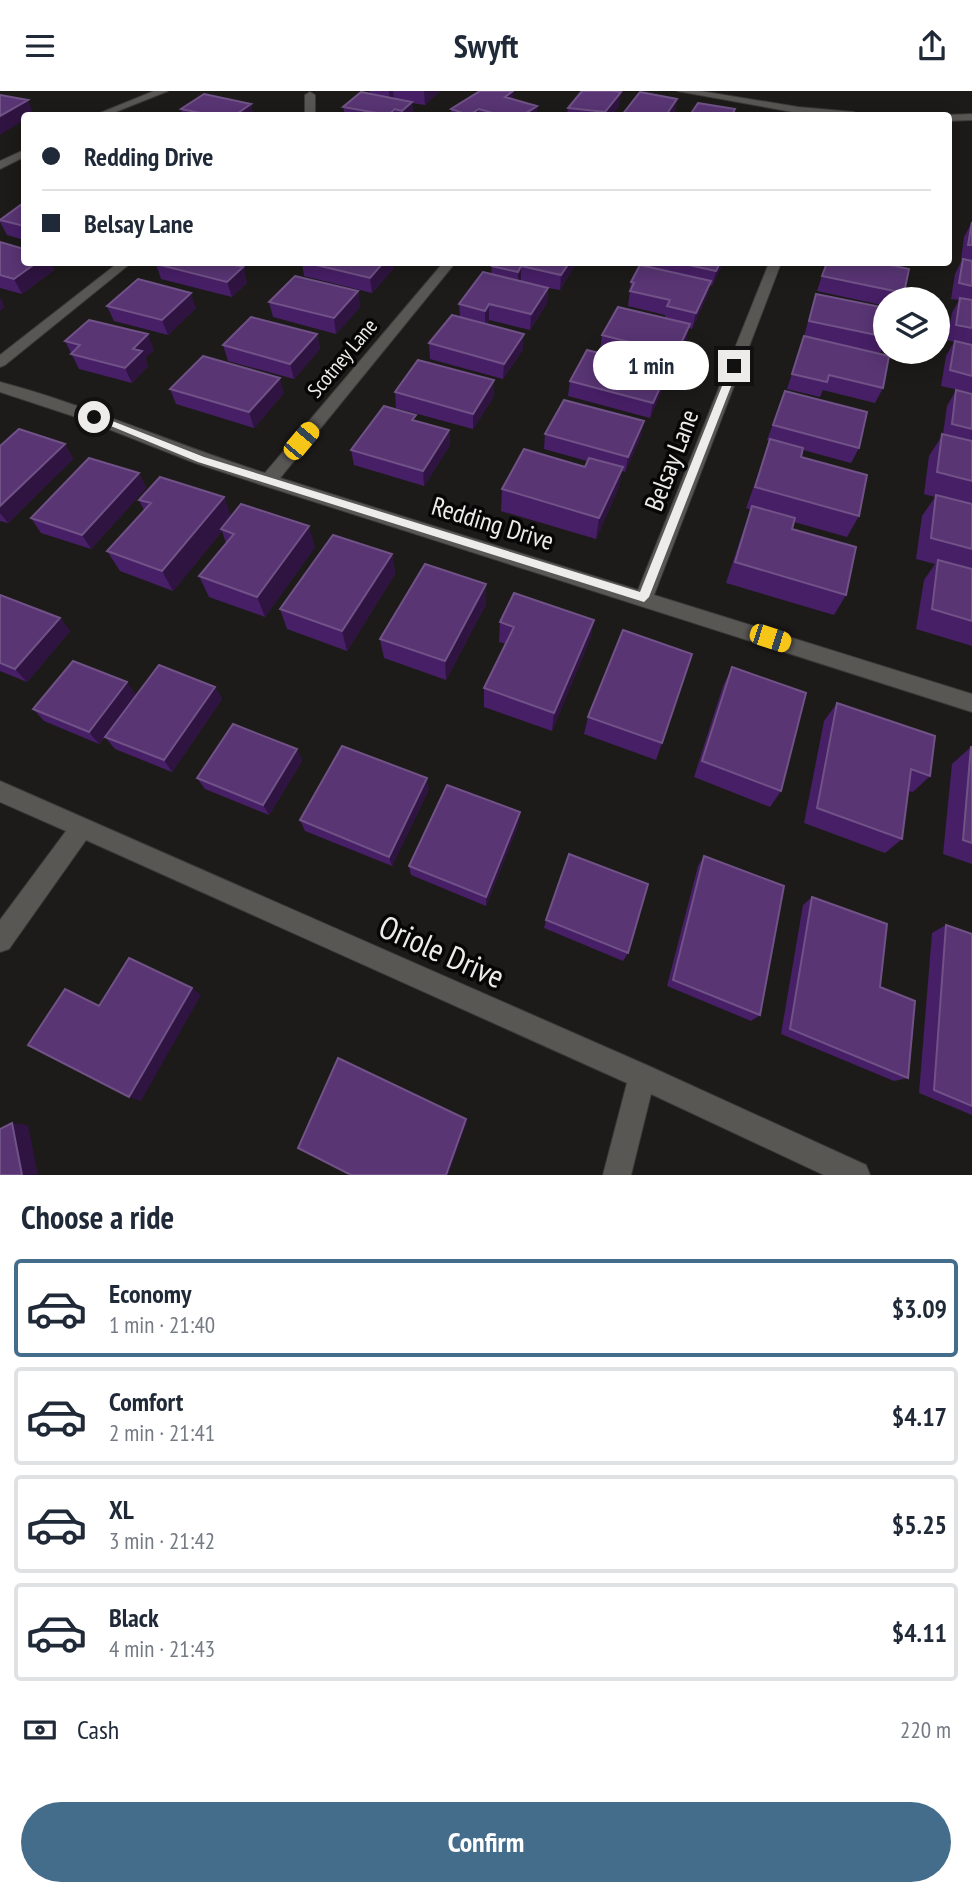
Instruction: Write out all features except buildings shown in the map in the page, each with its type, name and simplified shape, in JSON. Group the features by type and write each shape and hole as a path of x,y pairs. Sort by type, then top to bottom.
{"street":[{"path":"108,112 163,91"},
{"path":"682,91 812,112"},
{"path":"310,95 310,112"},
{"path":"952,118 972,117"},
{"path":"0,166 21,155"},
{"path":"0,362 121,266"},
{"name":"Scotney Lane","path":"268,481 447,266"},
{"name":"Belsay Lane","path":"644,597 774,266"},
{"name":"Redding Drive","path":"0,387 94,417 164,446 268,481 644,597 972,703"},
{"name":"Oriole Drive","path":"0,791 642,1076 856,1175"},
{"path":"0,940 81,829"},
{"path":"617,1175 642,1076"}],"route":[{"path":"94,417 201,459 644,597 734,366"}]}
